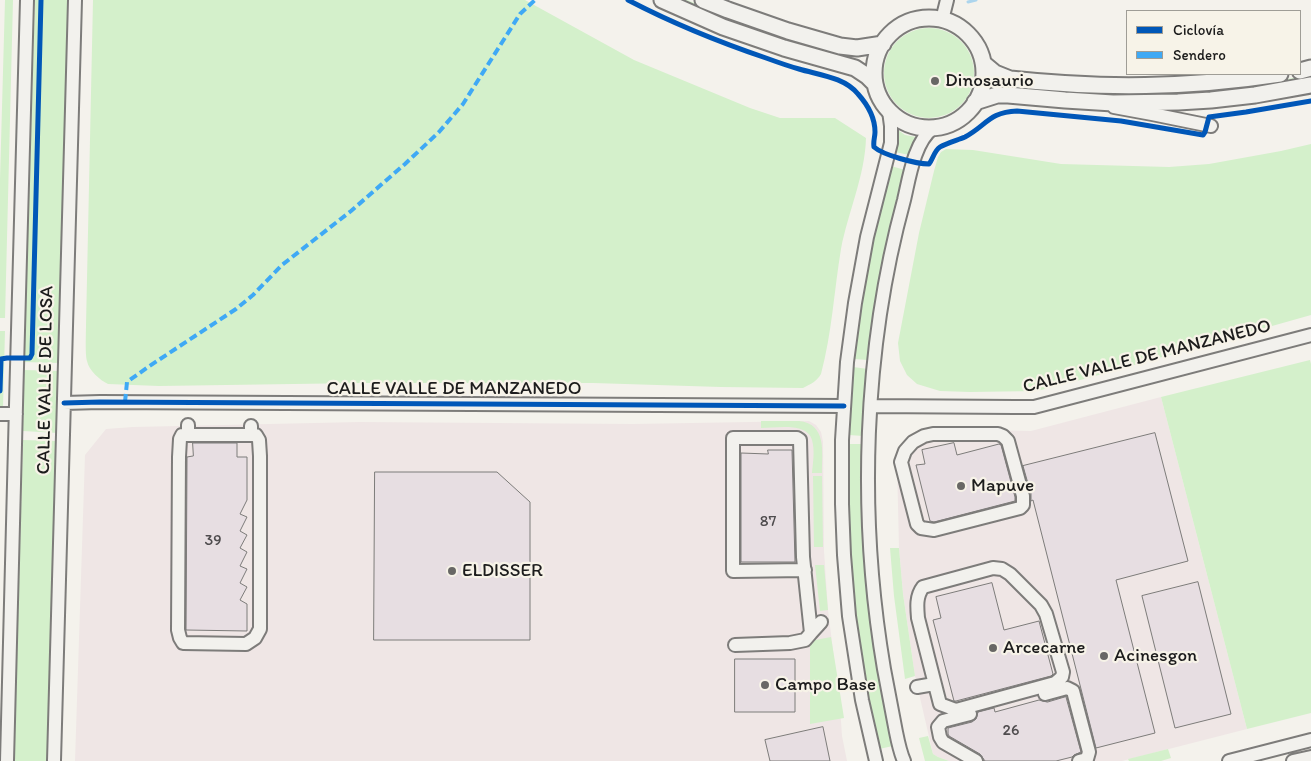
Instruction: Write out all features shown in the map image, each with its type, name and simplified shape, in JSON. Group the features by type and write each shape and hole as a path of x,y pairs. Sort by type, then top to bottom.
{"main road":[{"path":"662,0 723,27 784,48 855,68 875,84"},
{"path":"703,0 788,31 840,46 857,48 883,44"},
{"path":"920,19 942,20 954,24 964,31 973,40 983,63 983,84 968,113 946,126 921,128 909,125 888,111 880,98 874,74 878,53 883,44 899,28 909,22 920,19"},
{"path":"983,63 995,73 1010,78 1107,86 1171,86 1273,75"},
{"path":"975,102 1008,95 1090,102 1158,103 1211,100 1311,86"}],"street":[{"name":"CALLE VALLE DE LOSA","path":"7,761 27,0"},
{"name":"CALLE VALLE DE LOSA","path":"54,761 75,0"},
{"path":"942,20 947,0"},
{"path":"1090,102 1211,126"},
{"path":"876,761 861,692 849,616 844,555 842,440 847,362 862,258 890,143 892,126 888,111"},
{"path":"904,761 890,704 876,612 868,504 869,438 880,312 890,255 916,155 922,141 933,128"},
{"name":"CALLE VALLE DE MANZANEDO","path":"871,406 1034,407 1311,335"},
{"name":"CALLE VALLE DE MANZANEDO","path":"64,402 844,406"},
{"path":"0,414 16,414"},
{"path":"188,430 251,430 259,440 260,629 255,638 246,644 183,643 180,638 178,630 179,457 180,439 188,430"},
{"path":"986,432 1003,436 1008,442 1023,496 1023,505 1020,508 934,530 921,528 917,524 901,462 905,451 913,442 924,436 986,432"},
{"path":"805,570 733,571 733,438 751,433 800,440 809,556 805,570 811,633"},
{"path":"993,568 1002,569 1010,574 1041,605 1046,614 1063,672 1062,677 1055,683 956,710 940,704 934,684 918,618 919,593 923,587 993,568"},
{"path":"735,646 790,643 805,640 821,622"},
{"path":"917,687 934,684"},
{"path":"976,761 943,742 933,730 943,721 1067,688 1073,691 1089,752 1087,759 1079,761"},
{"path":"1229,761 1311,740"},
{"path":"1293,761 1311,757"}],"shaded area":[{"path":"1161,397 1247,729 1122,761 949,761 933,754 915,676 903,594 899,548 897,463 907,443 986,430 1031,431"},
{"path":"809,421 816,425 821,432 823,442 824,551 828,610 842,736 847,761 75,761 85,455 106,429 360,422 633,424"}],"green space":[{"path":"5,0 13,0 5,318 0,318 0,179"},
{"path":"35,0 69,0 59,363 24,362"},
{"path":"93,0 525,0 634,60 750,108 780,118 835,118 866,138 863,166 841,249 830,328 821,374 811,384 803,388 593,383 361,383 159,386 108,384 92,372 87,361 86,349"},
{"path":"676,0 687,0 728,17 835,50 834,55 780,40"},
{"path":"929,28 946,32 961,41 970,56 974,73 970,90 961,105 946,114 929,118 912,114 897,105 888,90 884,73 888,56 897,41 912,32"},
{"path":"1311,74 1311,79 1220,94 1122,97 1023,90 1024,86 1153,93 1193,92 1272,82"},
{"path":"898,130 905,135 916,137 909,155 895,152 898,142"},
{"path":"1311,144 1311,315 1037,391 940,391 917,384 907,375 900,361 898,343 919,233 934,171 938,157 946,149 973,150 1061,164 1169,167 1209,164"},
{"path":"891,166 905,170 883,265 868,360 854,359 862,294 873,238"},
{"path":"0,331 5,331 3,407 0,407"},
{"path":"1310,360 1311,713 1247,729 1161,397"},
{"path":"853,367 868,369 863,436 849,435"},
{"path":"24,370 59,371 58,433 23,431"},
{"path":"761,421 799,421 814,427 819,433 821,440 822,473 812,473 814,456 812,440 809,434 798,428 790,427 761,428"},
{"path":"23,440 57,441 48,761 14,761"},
{"path":"848,444 863,444 863,520 868,596 878,671 893,746 879,749 860,654 852,581 847,507"},
{"path":"813,476 822,476 823,547 814,547"},
{"path":"890,548 899,548 903,594 915,676 905,679 894,596"},
{"path":"815,565 824,565 828,610 820,611"},
{"path":"831,637 844,718 810,724 810,641"},
{"path":"928,736 933,754 949,761 925,761 919,738"},
{"path":"1168,749 1171,758 1161,761 1129,761 1128,759"}],"building":[{"name":"Acinesgon","path":"1155,433 1188,561 1116,580 1155,733 1096,748 1023,466"},
{"path":"193,443 237,443 237,457 247,457 247,500 240,514 247,517 240,531 247,535 240,548 247,552 240,566 247,569 240,583 247,587 240,600 247,604 247,631 186,630 187,457 193,456"},
{"path":"954,443 957,455 1001,445 1015,501 934,522 930,521 916,465 925,464 922,450"},
{"path":"768,450 792,450 795,562 741,562 741,453 768,454"},
{"name":"ELDISSER","path":"375,472 497,472 530,502 530,640 374,640"},
{"path":"1198,582 1231,714 1175,728 1142,596"},
{"name":"Arcecarne","path":"992,583 1004,630 1039,621 1053,674 954,701 933,620 941,618 936,597"},
{"name":"Campo Base","path":"735,659 795,659 795,712 735,712"},
{"path":"1066,697 1081,752 1072,757 1056,761 985,761 980,754 948,734 948,728 972,722 976,719 978,712 994,708 995,712 1039,700 1047,702"},
{"path":"823,727 830,761 770,761 765,740"}],"waterway":[{"path":"968,2 976,0"}],"marked path":[{"path":"125,402 127,382 236,309 253,295 282,265 351,211 439,132 463,104 520,14 535,0"}],"cycle path":[{"path":"0,391 1,359 30,358 32,354 41,0"},
{"path":"628,0 679,24 731,45 791,67 831,77 846,84 858,94 870,112 875,127 874,147 892,156 923,164 929,164 940,147 965,137 988,120 1008,112 1017,111 1121,121 1203,135 1209,117 1311,101"},
{"path":"64,403 844,406"}],"place":[{"name":"Dinosaurio","path":"935,81"},
{"name":"Mapuve","path":"961,486"},
{"name":"ELDISSER","path":"452,571"},
{"name":"Arcecarne","path":"993,648"},
{"name":"Acinesgon","path":"1104,656"},
{"name":"Campo Base","path":"765,685"}]}
